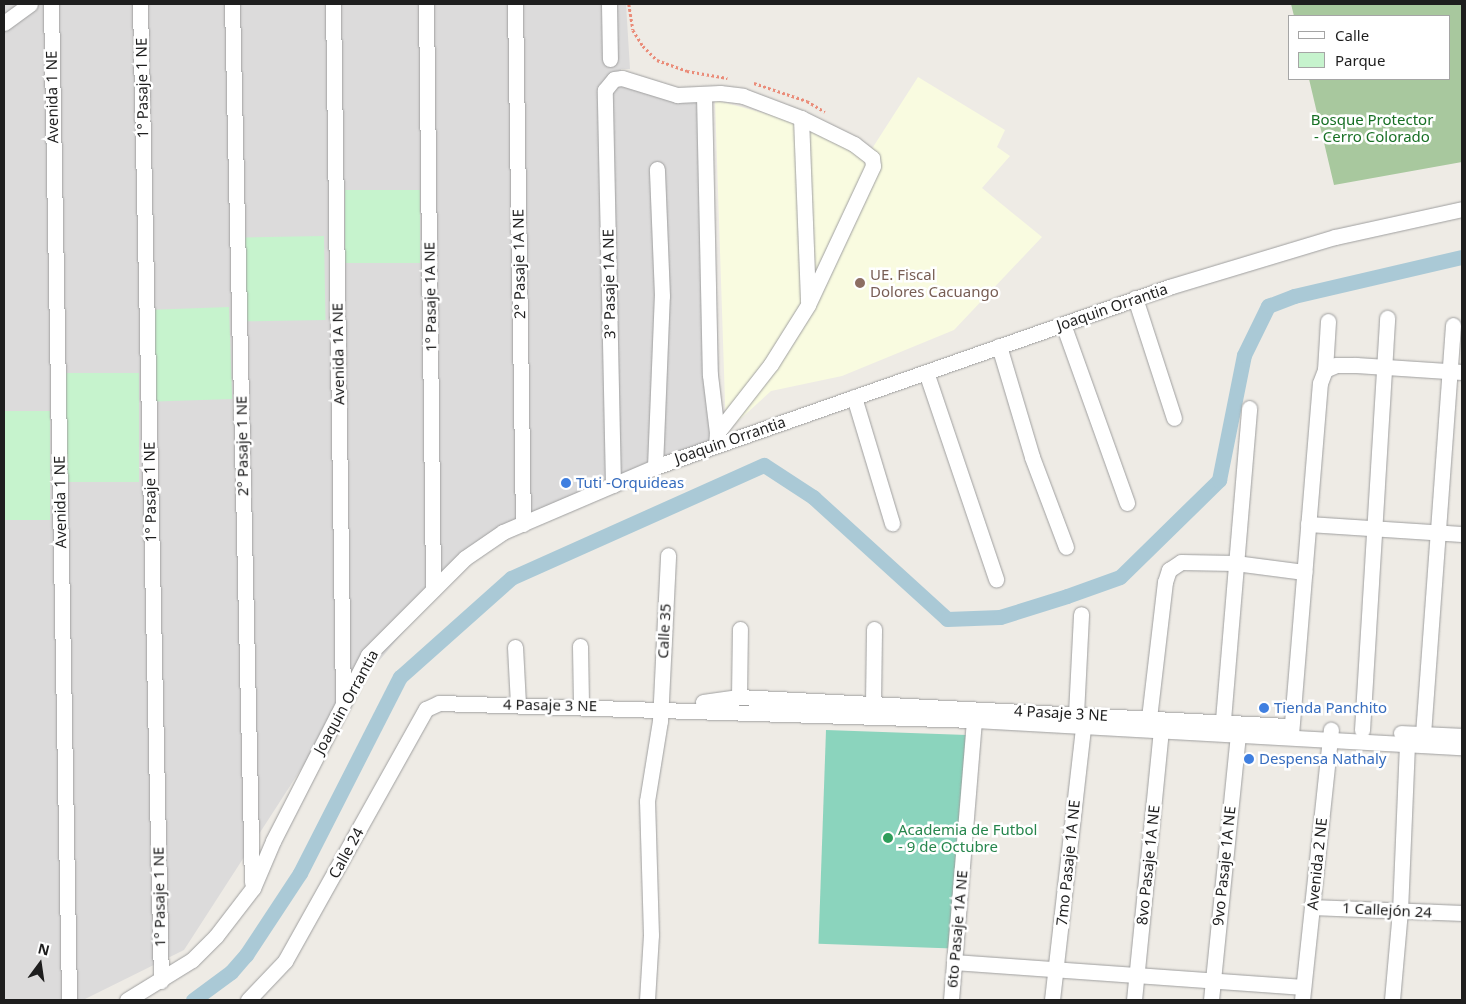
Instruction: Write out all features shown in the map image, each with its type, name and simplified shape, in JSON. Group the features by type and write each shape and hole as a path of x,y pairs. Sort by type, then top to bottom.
{"street":[{"path":"4,23 30,4"},
{"name":"Avenida 1 NE","path":"51,4 69,1000"},
{"name":"1° Pasaje 1 NE","path":"140,4 161,981"},
{"name":"2° Pasaje 1 NE","path":"232,4 253,888"},
{"name":"Avenida 1A NE","path":"332,4 343,704"},
{"name":"1° Pasaje 1A NE","path":"426,4 433,589"},
{"name":"2° Pasaje 1A NE","path":"516,4 523,524"},
{"path":"609,4 610,60"},
{"name":"3° Pasaje 1A NE","path":"613,485 605,90 608,83 622,78 676,95 704,95"},
{"path":"720,93 743,96 801,118 866,152 872,158 873,166 808,304 771,364 716,439 710,375 704,95 720,93"},
{"path":"801,118 808,304"},
{"path":"655,467 662,296 657,169"},
{"name":"Joaquin Orrantia","path":"127,1000 161,981 192,960 216,936 253,888 368,655 465,558 503,532 716,439 854,397 1135,298 1278,253 1462,209"},
{"path":"1135,298 1174,418"},
{"path":"1362,730 1387,318"},
{"path":"1291,731 1320,382 1325,370 1328,321"},
{"path":"1064,324 1127,503"},
{"path":"1423,734 1438,532 1456,372 1453,325"},
{"path":"999,346 1032,456 1066,546"},
{"path":"1325,370 1336,365 1456,372"},
{"path":"926,372 996,580"},
{"path":"854,397 892,523"},
{"path":"1223,720 1249,408"},
{"path":"1308,524 1462,534"},
{"name":"Calle 35","path":"647,1000 651,936 647,801 661,707 668,555"},
{"path":"1149,718 1165,582 1169,570 1181,562 1235,563 1304,572"},
{"name":"7mo Pasaje 1A NE","path":"1052,1000 1057,968 1079,720 1081,614"},
{"path":"873,703 874,629"},
{"path":"739,697 740,630"},
{"path":"580,646 582,705"},
{"path":"515,647 518,704"},
{"name":"4 Pasaje 3 NE","path":"661,707 739,697 873,703 975,714"},
{"name":"4 Pasaje 3 NE","path":"439,702 975,714 1079,720 1161,729 1238,733 1291,731 1331,733 1407,743 1462,747"},
{"name":"Calle 24","path":"248,1000 285,961 426,709 439,702"},
{"name":"6to Pasaje 1A NE","path":"951,1000 975,714"},
{"name":"4 Pasaje 3 NE","path":"1079,720 1149,718 1223,720 1291,731"},
{"name":"8vo Pasaje 1A NE","path":"1134,1000 1161,729"},
{"name":"4 Pasaje 3 NE","path":"1331,733 1362,730 1462,736"},
{"name":"9vo Pasaje 1A NE","path":"1211,1000 1238,733"},
{"name":"Avenida 2 NE","path":"1303,994 1331,733"},
{"path":"1392,1000 1400,910 1407,743"},
{"name":"1 Callejón 24","path":"1312,907 1462,913"},
{"path":"954,962 1212,979 1303,994"}],"path":[{"path":"629,4 633,30 643,46 657,60 687,71 736,80"},
{"path":"745,81 807,101 827,114"}],"shaded area":[{"path":"4,4 626,4 630,69 621,69 621,77 710,96 721,444 465,558 343,704 184,950 83,1000 4,1000"},
{"name":"UE. Fiscal Dolores Cacuango","path":"918,77 1005,130 997,147 1010,156 982,188 1042,237 954,330 842,376 771,391 726,432 715,100 794,121 866,158"}],"green space":[{"name":"Bosque Protector - Cerro Colorado","path":"1291,4 1462,4 1462,162 1334,185 1309,80 1451,80 1451,15 1294,15"},
{"path":"345,190 420,190 420,263 345,263"},
{"path":"324,236 325,320 246,321 245,237"},
{"path":"229,307 232,399 156,402 153,310"},
{"path":"65,373 139,373 139,482 65,482"},
{"path":"4,411 50,411 50,520 4,520"},
{"name":"Academia de Futbol - 9 de Octubre","path":"826,730 967,735 959,949 819,944"}],"waterway":[{"path":"193,1000 231,972 246,955 300,873 400,677 511,578 764,465 813,497 947,619 1000,617 1067,596 1120,577 1219,480 1244,355 1268,306 1294,296 1462,257"}],"place":[{"name":"UE. Fiscal Dolores Cacuango","path":"860,283"},
{"name":"Tuti -Orquideas","path":"566,483"},
{"name":"Tienda Panchito","path":"1264,708"},
{"name":"Despensa Nathaly","path":"1249,759"},
{"name":"Academia de Futbol - 9 de Octubre","path":"888,838"}]}
